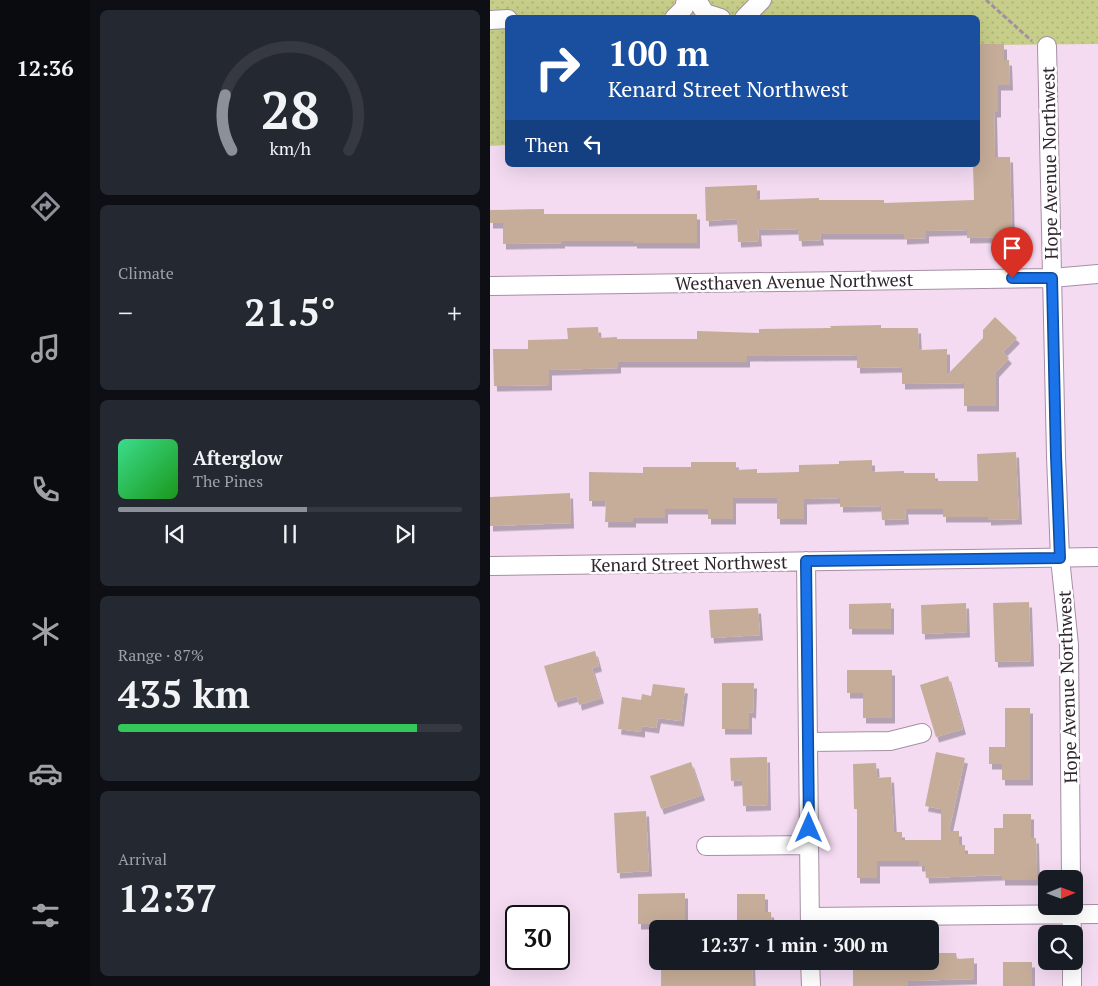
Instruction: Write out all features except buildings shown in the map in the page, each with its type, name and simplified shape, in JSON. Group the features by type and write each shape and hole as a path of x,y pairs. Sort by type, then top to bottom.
{"street":[{"path":"677,15 684,8 686,0"},
{"path":"697,0 705,13 711,15"},
{"path":"747,15 762,0"},
{"path":"490,20 505,19"},
{"name":"Hope Avenue Northwest","path":"1047,46 1056,456 1060,558 1069,645 1071,870"},
{"name":"Westhaven Avenue Northwest","path":"490,286 1052,278 1098,274"},
{"name":"Kenard Street Northwest","path":"490,566 1098,557"},
{"path":"806,561 810,920"},
{"path":"808,742 890,742 922,733"},
{"path":"706,846 809,845"},
{"path":"870,920 1038,912"},
{"path":"1083,912 1098,914"},
{"path":"810,970 811,986"},
{"path":"1072,970 1072,986"}],"path":[{"path":"986,0 1030,40 1047,46"}],"green space":[{"path":"490,0 1098,0 1098,44 980,45 980,15 505,15 505,145 490,146"}],"route":[{"path":"809,828 806,561 1060,558 1052,278 1012,278"}]}
